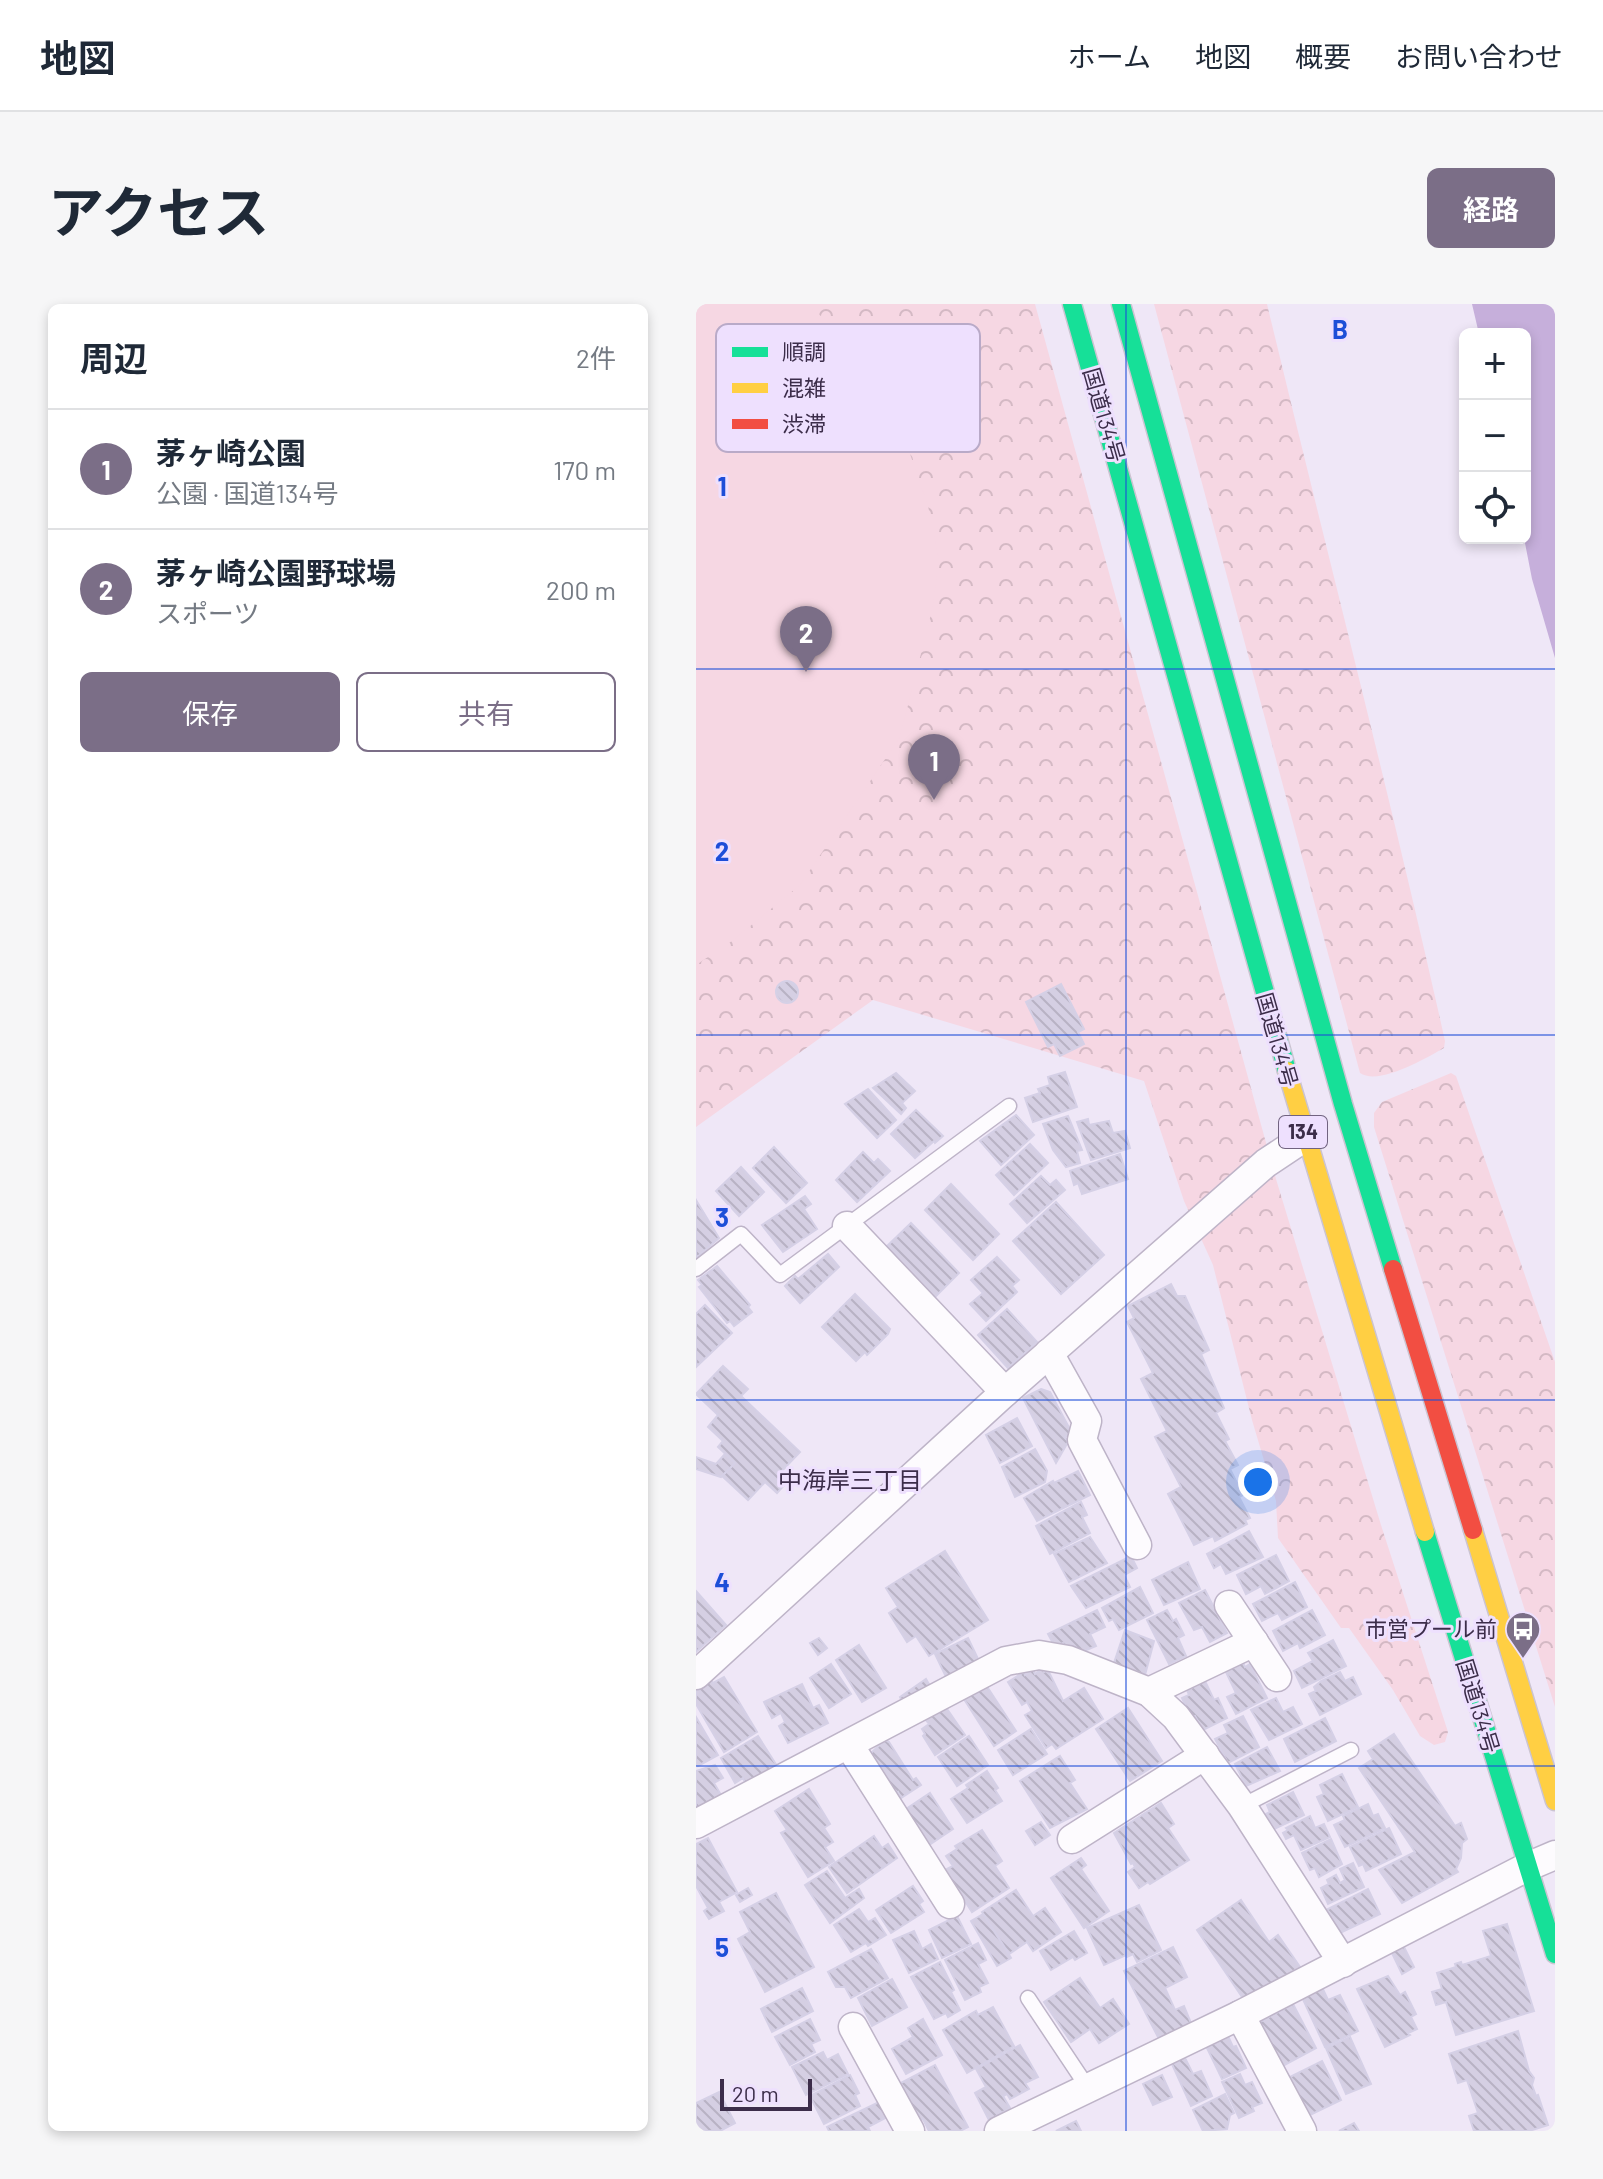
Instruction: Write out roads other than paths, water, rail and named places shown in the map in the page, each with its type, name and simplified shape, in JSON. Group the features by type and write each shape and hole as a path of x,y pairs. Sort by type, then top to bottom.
{"highway":[{"name":"国道134号","path":"1072,304 1305,1137 1555,1954"},
{"name":"国道134号","path":"1121,304 1343,1104 1555,1801"}],"street":[{"path":"696,1675 1049,1353 1266,1163 1305,1137"},
{"path":"847,1226 1005,1392"},
{"path":"1049,1353 1087,1421 1082,1440 1137,1545"},
{"path":"1229,1605 1277,1677"},
{"path":"1149,1692 1254,1642"},
{"path":"696,1824 1006,1661 1039,1655 1068,1660 1149,1692 1176,1717 1242,1806 1343,1963"},
{"path":"849,1745 950,1904"},
{"path":"1072,1839 1205,1755"},
{"path":"999,2131 1240,2015 1555,1855"},
{"path":"1240,2015 1302,2131"},
{"path":"853,2027 910,2131"}],"lane":[{"path":"696,1269 741,1234 780,1275 1009,1106"},
{"path":"1242,1806 1351,1750"},
{"path":"1028,1998 1088,2088"}],"place":[{"name":"茅ヶ崎公園野球場","path":"806,672"},
{"name":"茅ヶ崎公園","path":"934,800"},
{"name":"市営プール前","path":"1523,1660"}],"district":[{"name":"中海岸三丁目","path":"850,1481"}]}
